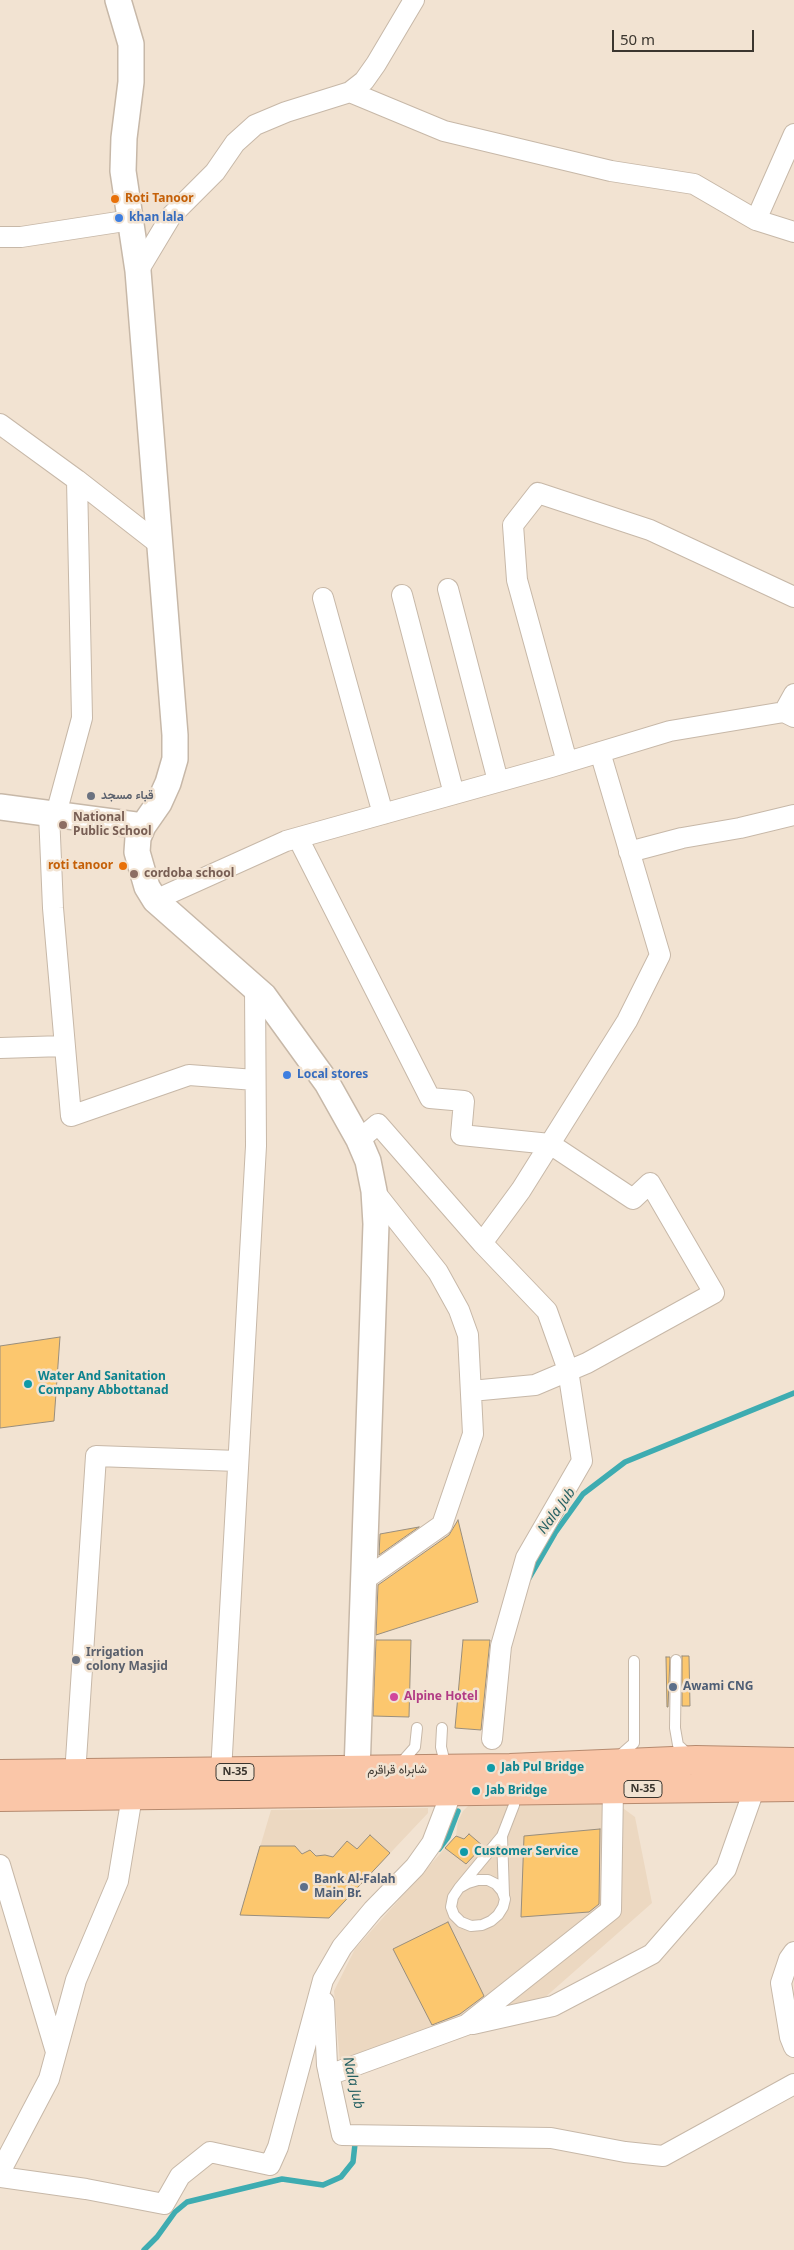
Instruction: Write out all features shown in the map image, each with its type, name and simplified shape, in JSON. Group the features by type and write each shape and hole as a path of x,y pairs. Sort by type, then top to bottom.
{"highway":[{"name":"شاہراہ قراقرم","path":"506,1783 606,1763 696,1760 794,1762"},
{"name":"شاہراہ قراقرم","path":"0,1774 75,1775 391,1770 460,1780 613,1789 794,1787"},
{"name":"شاہراہ قراقرم","path":"0,1797 132,1796 460,1780"}],"street":[{"path":"118,0 130,44 131,82 124,138 123,171 138,271 175,735 175,759 168,783 159,803 143,826 138,838 137,852 147,887 155,900 264,996 289,1029 327,1083 359,1140 368,1161 374,1190 376,1224 357,1771"},
{"path":"138,271 172,216 215,172 235,142 255,125 286,112 350,92 364,80 376,64 414,0"},
{"path":"350,92 444,131 611,171 694,184 756,220 794,232"},
{"path":"756,220 794,134"},
{"path":"0,237 21,237 131,220"},
{"path":"0,424 160,544"},
{"path":"77,480 82,718 53,814 54,908 71,1116 189,1074 256,1080"},
{"path":"567,762 517,580 513,525 538,493 650,530 794,597"},
{"path":"448,589 498,782"},
{"path":"402,595 454,794"},
{"path":"323,598 383,814"},
{"path":"155,900 286,841 498,782 670,731 789,715 794,694"},
{"path":"482,1243 521,1190 627,1021 660,955 600,752"},
{"path":"0,807 143,826"},
{"path":"630,852 682,838 740,828 794,815"},
{"path":"298,838 430,1098 464,1101 461,1135 550,1144 633,1199 650,1182 714,1293 633,1338 534,1385 471,1391"},
{"path":"221,1772 256,1146 255,988"},
{"path":"0,1048 64,1046"},
{"path":"359,1140 378,1124 482,1243 546,1311 568,1370 582,1461 526,1558 501,1646 492,1739"},
{"path":"364,1580 442,1525 473,1434 468,1335 459,1310 438,1272 374,1190"},
{"path":"75,1775 96,1456 238,1461"},
{"path":"0,2177 86,2189 164,2204 180,2176 210,2152 270,2165 278,2147 323,1980 342,1947 373,1910 415,1867 432,1843 460,1780"},
{"path":"329,2075 466,2025 553,2006 652,1954 726,1869 755,1787"},
{"path":"466,2025 611,1910 613,1789"},
{"path":"0,2172 49,2079 76,1980 118,1881 132,1796"},
{"path":"0,1865 56,2053"},
{"path":"794,1952 789,1959 781,1983 790,2037 794,2047"},
{"path":"323,1980 329,2075 342,2135 551,2138 625,2152 663,2156 794,2084"}],"lane":[{"path":"676,1660 675,1728 678,1745 696,1760"},
{"path":"606,1763 623,1754 634,1743 634,1661"},
{"path":"391,1770 405,1761 415,1747 417,1728"},
{"path":"442,1728 441,1747 444,1760 460,1780"},
{"path":"502,1836 503,1907 491,1921 482,1925 471,1926 461,1922 454,1915 451,1907 453,1897 502,1836 514,1805 506,1783"},
{"path":"459,1888 478,1880 488,1880 496,1884 502,1891 504,1899"}],"shaded area":[{"path":"616,1803 635,1817 652,1903 534,2007 341,2075 334,1991 355,1949 456,1836 458,1821 468,1806"},
{"path":"428,1808 428,1813 329,1918 240,1915 271,1810"}],"building":[{"name":"Water And Sanitation Company Abbottanad","path":"60,1337 54,1421 0,1428 0,1346"},
{"path":"458,1520 478,1602 376,1635 378,1585 449,1535"},
{"path":"419,1527 379,1555 380,1534"},
{"path":"376,1640 411,1640 409,1717 373,1716"},
{"path":"463,1640 490,1640 481,1730 455,1728"},
{"path":"682,1656 689,1656 690,1706 682,1706"},
{"path":"666,1657 670,1657 668,1707 667,1707"},
{"path":"600,1829 599,1904 589,1912 521,1917 524,1836"},
{"name":"Customer Service","path":"469,1834 483,1846 466,1864 445,1848 456,1836 464,1839"},
{"name":"Bank Al-Falah Main Br.","path":"370,1835 390,1853 329,1918 240,1915 260,1846 295,1846 302,1854 310,1850 316,1856 325,1855 333,1857 347,1841 357,1849"},
{"path":"448,1922 484,1996 460,2014 432,2025 393,1949"}],"waterway":[{"name":"Nala Jub","path":"529,1578 555,1533 583,1494 625,1462 794,1393"},
{"name":"Nala Jub","path":"439,1849 448,1837 458,1811"},
{"name":"Nala Jub","path":"144,2250 157,2237 175,2212 187,2202 282,2179 323,2185 341,2177 353,2162 355,2144 353,2139"}],"place":[{"name":"Roti Tanoor","path":"115,199"},
{"name":"khan lala","path":"119,218"},
{"name":"قباء مسجد","path":"91,796"},
{"name":"National Public School","path":"63,825"},
{"name":"roti tanoor","path":"123,866"},
{"name":"cordoba school","path":"134,874"},
{"name":"Local stores","path":"287,1075"},
{"name":"Water And Sanitation Company Abbottanad","path":"28,1384"},
{"name":"Irrigation colony Masjid","path":"76,1660"},
{"name":"Awami CNG","path":"673,1687"},
{"name":"Alpine Hotel","path":"394,1697"},
{"name":"Jab Pul Bridge","path":"491,1768"},
{"name":"Jab Bridge","path":"476,1791"},
{"name":"Customer Service","path":"464,1852"},
{"name":"Bank Al-Falah Main Br.","path":"304,1887"}]}
